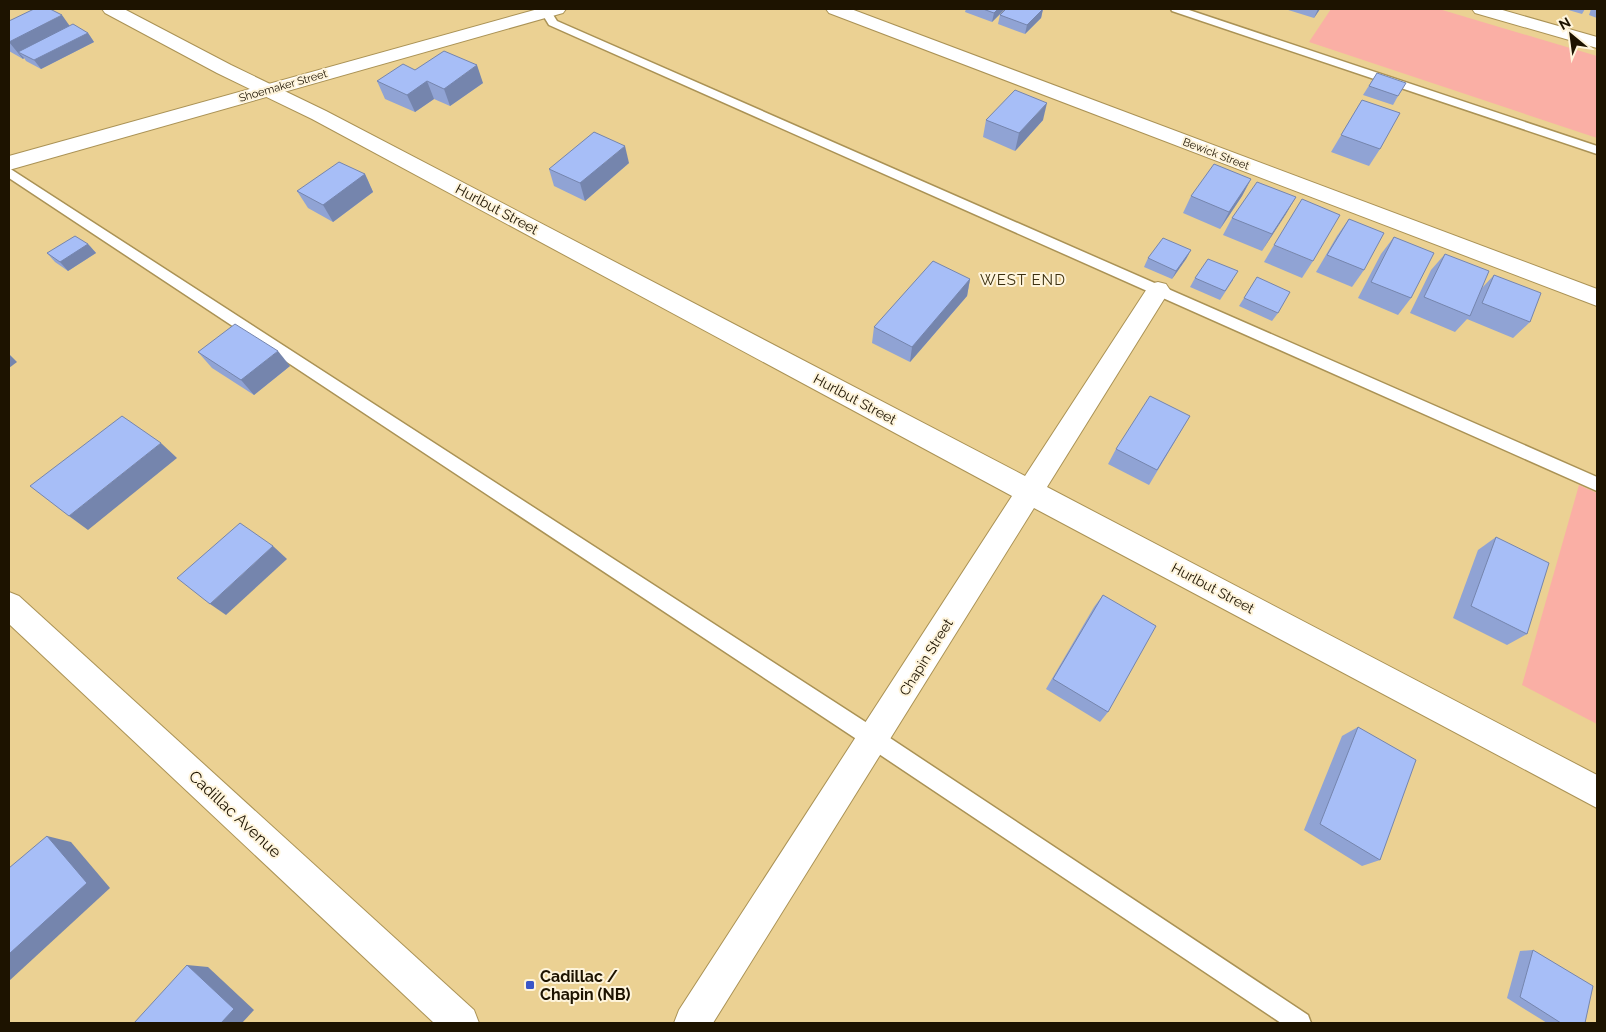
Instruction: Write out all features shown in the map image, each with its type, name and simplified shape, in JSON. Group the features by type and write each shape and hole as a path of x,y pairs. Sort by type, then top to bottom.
{"street":[{"name":"Hurlbut Street","path":"111,9 328,120 1597,792"},
{"name":"Bewick Street","path":"835,9 1597,298"},
{"path":"1481,9 1597,43"},
{"name":"Shoemaker Street","path":"9,163 552,10"},
{"name":"Chapin Street","path":"692,1023 1158,290"},
{"name":"Cadillac Avenue","path":"9,605 461,1023"}],"lane":[{"path":"1176,9 1597,150"},
{"path":"552,10 553,23 1597,484"},
{"path":"9,172 874,739 1300,1023"}],"shaded area":[{"path":"1331,9 1439,9 1597,56 1597,138 1309,42"},
{"path":"1579,485 1597,493 1597,724 1522,685"}],"building":[{"path":"34,9 50,9 62,15 9,42 9,21"},
{"path":"983,9 998,9 994,13"},
{"path":"1006,9 1043,9 1027,25 1000,15"},
{"path":"73,24 88,33 34,60 18,52"},
{"path":"444,51 477,65 444,89 427,81 407,95 377,81 403,64 415,70"},
{"path":"1377,73 1406,83 1398,96 1369,86"},
{"path":"1015,90 1047,103 1019,133 986,120"},
{"path":"1362,100 1400,113 1380,149 1341,135"},
{"path":"594,132 625,146 580,183 549,169"},
{"path":"339,162 365,174 323,205 297,191"},
{"path":"1214,164 1251,179 1229,212 1191,196"},
{"path":"1257,182 1296,197 1272,234 1232,218"},
{"path":"1302,199 1340,215 1313,261 1274,245"},
{"path":"1349,219 1384,233 1364,270 1327,255"},
{"path":"75,236 88,244 60,262 47,253"},
{"path":"1394,237 1434,253 1411,298 1371,282"},
{"path":"1163,238 1191,250 1176,271 1148,258"},
{"path":"1445,254 1489,271 1470,316 1424,297"},
{"path":"1208,259 1238,271 1225,291 1195,278"},
{"path":"933,261 970,279 912,347 874,327"},
{"path":"1494,275 1541,293 1530,322 1482,303"},
{"path":"1257,277 1290,292 1278,313 1244,298"},
{"path":"235,324 278,351 241,380 198,352"},
{"path":"1150,396 1190,416 1157,470 1116,449"},
{"path":"122,416 161,443 69,516 30,486"},
{"path":"240,523 273,546 210,604 177,578"},
{"path":"1496,537 1549,563 1527,634 1471,606"},
{"path":"1103,595 1156,626 1108,712 1053,679"},
{"path":"1358,727 1416,760 1380,860 1320,824"},
{"path":"47,836 87,883 9,954 9,868"},
{"path":"1533,950 1593,986 1585,1023 1561,1023 1520,997"},
{"path":"187,965 234,1009 221,1023 134,1023"}],"place":[{"name":"Cadillac / Chapin (NB)","path":"530,985"}],"district":[{"name":"WEST END","path":"1023,280"}]}
